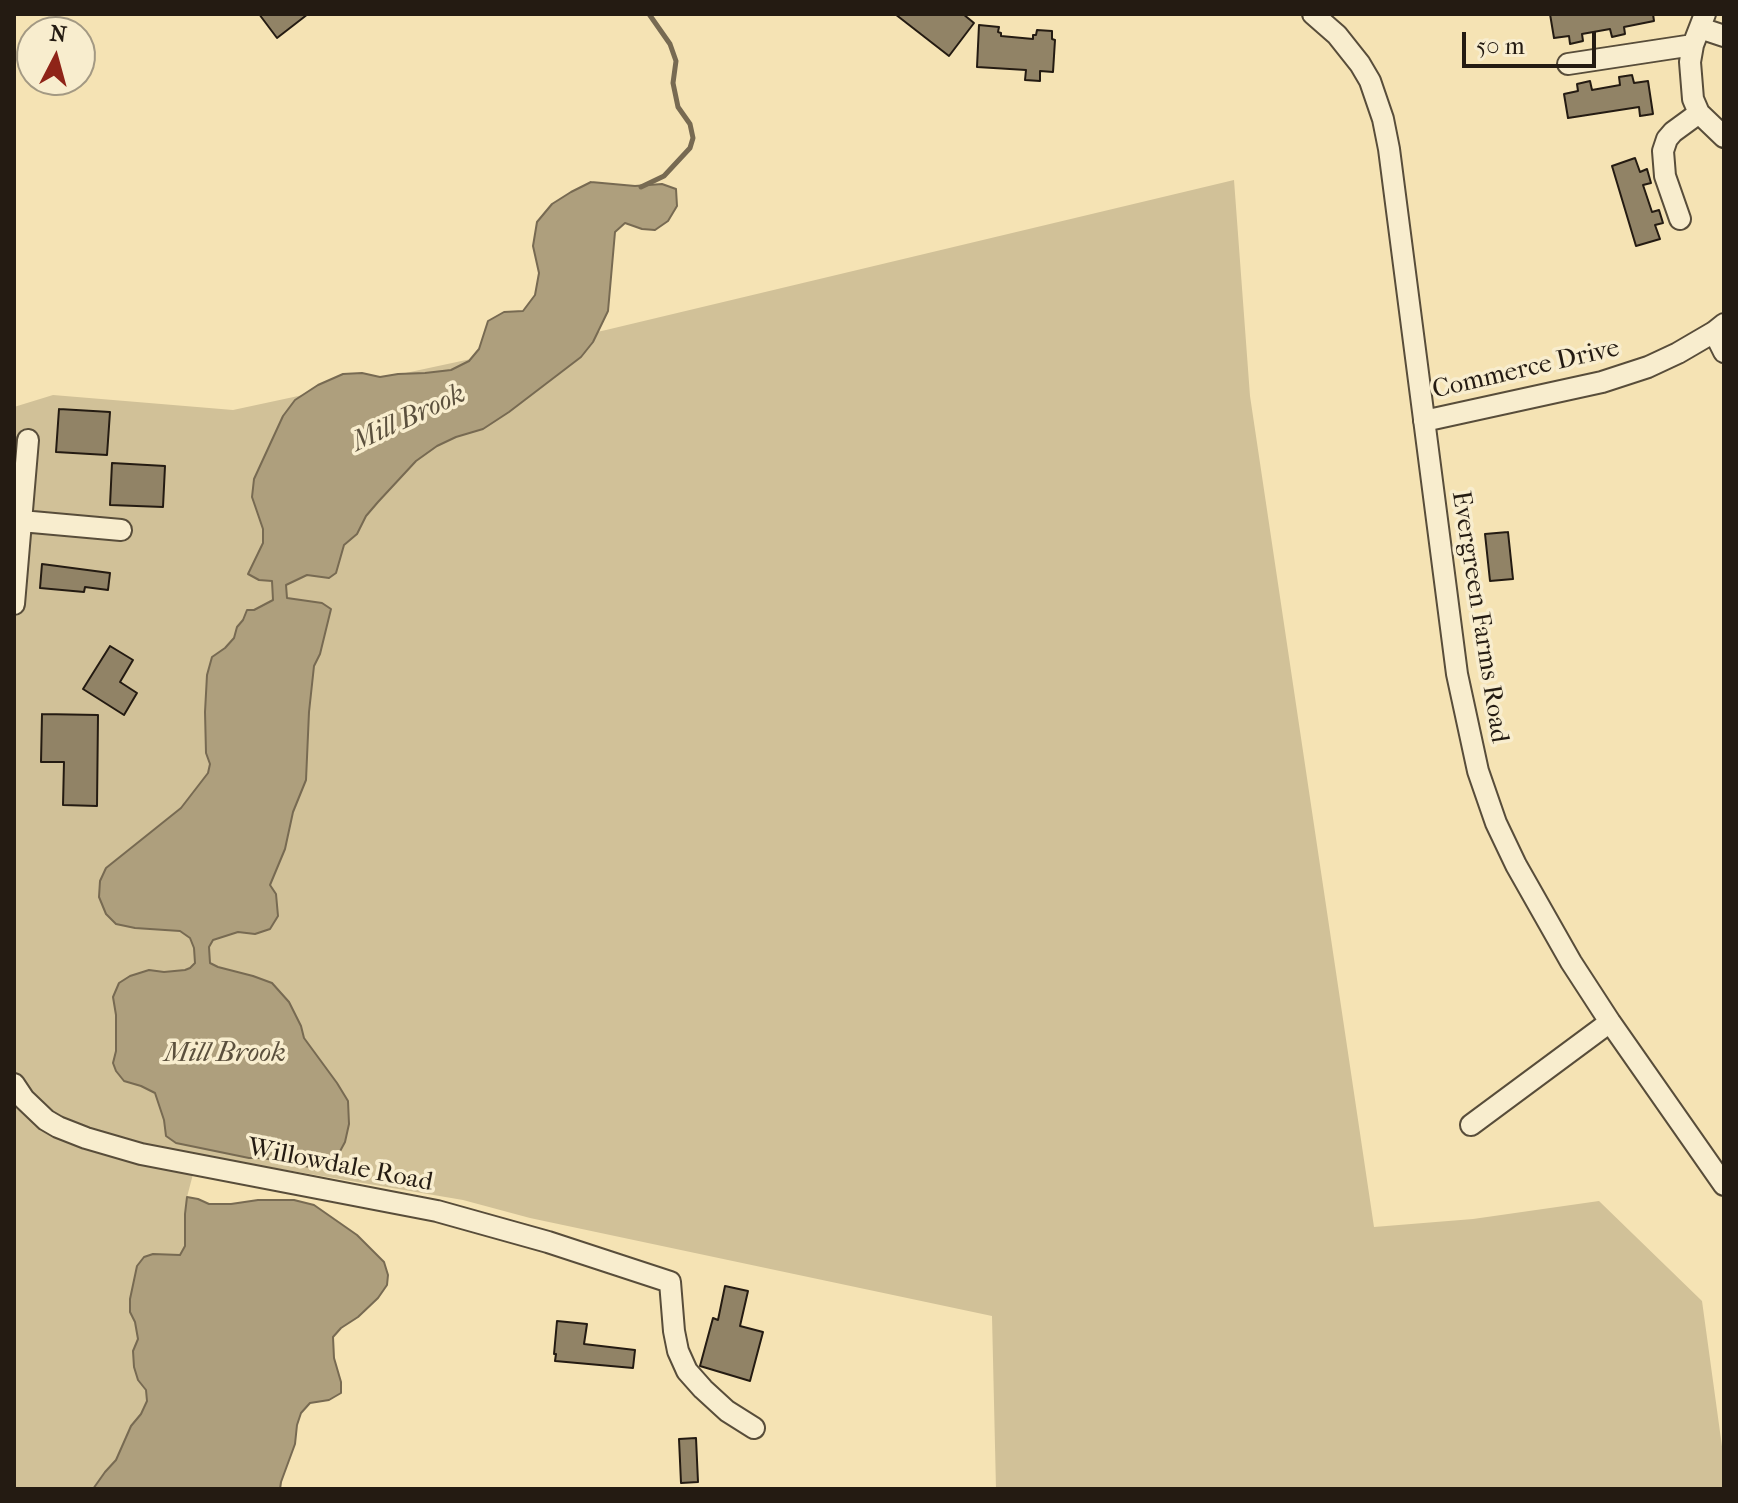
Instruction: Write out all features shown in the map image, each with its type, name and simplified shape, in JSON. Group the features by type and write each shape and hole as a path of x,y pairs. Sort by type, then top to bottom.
{"street":[{"name":"Evergreen Farms Road","path":"1313,14 1337,35 1360,64 1378,99 1383,119 1457,674 1478,771 1496,823 1571,962 1724,1185"},
{"path":"1699,29 1690,62 1693,99 1699,113 1724,137"},
{"path":"1568,64 1699,29 1724,36"},
{"path":"1680,219 1665,176 1663,151 1673,132 1699,113"},
{"name":"Commerce Drive","path":"1424,421 1602,382 1648,367 1719,328"},
{"path":"1719,328 1724,352"},
{"path":"14,604 27,439"},
{"path":"21,521 121,530"},
{"path":"1471,1125 1610,1022"},
{"name":"Willowdale Road","path":"14,1084 24,1099 46,1120 86,1138 141,1154 437,1211 548,1242 670,1282 674,1331 687,1371 727,1411 754,1428"}],"shaded area":[{"path":"1234,180 1250,396 1374,1227 1473,1219 1599,1201 1702,1301 1724,1461 1724,1489 996,1489 992,1316 530,1218 463,1200 198,1155 187,1197 185,1246 180,1255 153,1254 130,1299 130,1312 138,1339 133,1351 138,1380 146,1390 147,1401 131,1426 116,1460 93,1489 14,1489 14,407 53,395 233,410 606,330"}],"water":[{"name":"Mill Brook","path":"591,182 635,186 662,184 676,189 677,206 668,221 655,230 625,223 615,232 608,311 593,342 581,357 509,412 483,429 437,446 416,461 366,516 357,534 344,545 336,573 329,578 307,575 286,585 287,598 322,603 331,609 314,666 306,780 293,812 285,849 270,885 276,894 278,916 270,929 255,934 238,932 213,940 209,947 210,963 272,983 289,1002 304,1038 348,1101 349,1124 345,1142 338,1155 325,1166 310,1167 176,1143 166,1136 155,1093 124,1081 116,1071 113,1063 116,1015 113,997 119,983 130,976 149,970 164,972 190,968 195,963 194,948 190,938 180,931 116,924 106,914 99,897 100,881 106,868 181,808 208,773 210,764 206,753 205,712 207,675 212,657 234,638 247,610 254,610 273,600 272,581 259,580 248,574 263,543 263,529 252,497 254,479 283,416 295,400 318,385 343,374 362,373 380,377 425,373 451,370 469,361 479,349 488,321 504,312 523,311 535,295 539,273 533,246 537,222 552,204"},
{"path":"187,1197 209,1204 294,1200 314,1205 357,1235 384,1262 387,1285 378,1298 333,1337 341,1393 329,1400 310,1403 301,1413 295,1444 280,1489 93,1489 116,1460 131,1426 147,1401 146,1390 138,1380 134,1367 133,1351 138,1339 130,1312 130,1299 137,1266 144,1257 153,1254 180,1255 185,1246"}],"building":[{"path":"259,14 308,14 277,38"},
{"path":"895,14 963,14 974,23 949,56"},
{"path":"1550,14 1653,14 1654,21 1624,27 1625,34 1612,37 1610,29 1582,34 1583,41 1570,44 1569,36 1554,38"},
{"path":"979,25 999,27 1001,36 1033,39 1037,30 1052,31 1052,39 1055,40 1053,72 1040,71 1040,81 1025,80 1026,70 977,67"},
{"path":"1632,75 1634,83 1648,81 1653,114 1640,116 1639,107 1568,118 1564,94 1578,91 1577,84 1590,81 1592,90 1620,85 1619,77"},
{"path":"1635,158 1640,172 1647,169 1651,183 1643,185 1652,212 1659,210 1663,223 1655,225 1660,239 1636,246 1612,166"},
{"path":"59,409 110,412 107,455 56,452"},
{"path":"112,463 165,466 163,507 110,505"},
{"path":"1508,532 1513,579 1490,581 1485,534"},
{"path":"42,564 110,573 108,590 85,587 84,592 40,588"},
{"path":"110,646 133,660 120,682 137,693 124,715 83,689"},
{"path":"42,714 98,715 97,806 63,805 64,762 41,762"},
{"path":"725,1286 748,1291 740,1326 763,1332 750,1381 700,1366 713,1318 718,1320"},
{"path":"557,1321 587,1324 584,1344 635,1350 633,1368 555,1361"},
{"path":"696,1438 698,1482 681,1483 679,1439"}],"waterway":[{"name":"Mill Brook","path":"641,187 664,176 690,148 693,138 690,124 678,107 673,83 676,61 670,44 649,14"}]}
